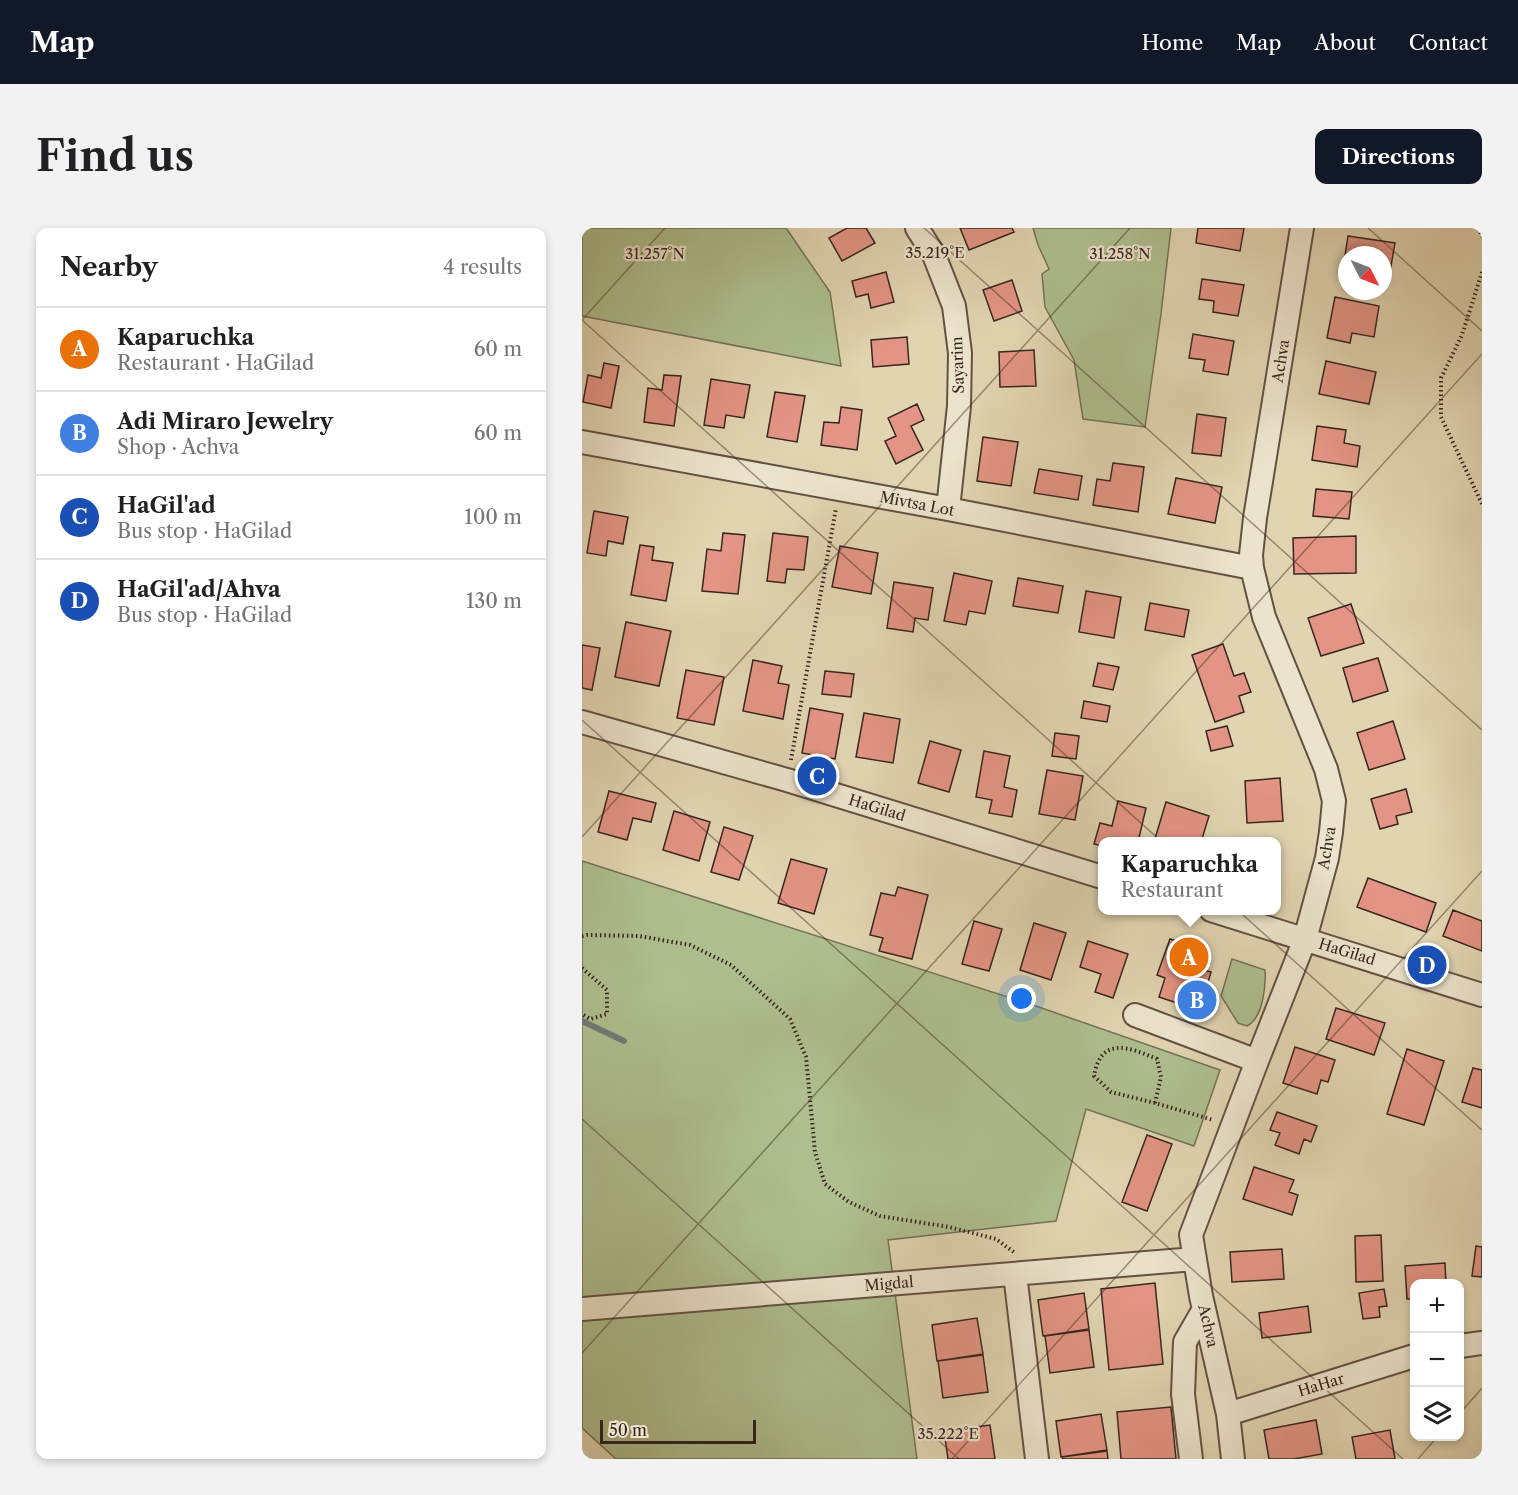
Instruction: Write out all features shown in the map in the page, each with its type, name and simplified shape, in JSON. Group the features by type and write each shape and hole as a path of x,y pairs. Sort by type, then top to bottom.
{"street":[{"name":"Sayarim","path":"917,228 934,255 954,306 960,353 959,406 948,509"},
{"name":"Achva","path":"1233,1459 1228,1414 1204,1310 1191,1235 1305,939 1327,858 1334,801 1323,760 1264,617 1251,555 1302,228"},
{"name":"Mivtsa Lot","path":"582,442 1252,568"},
{"name":"HaGilad","path":"582,722 787,780 1098,876"},
{"name":"HaGilad","path":"1227,915 1482,995"},
{"path":"1135,1015 1257,1060"},
{"name":"Migdal","path":"582,1309 1195,1258"},
{"path":"1015,1274 1037,1459"},
{"path":"1191,1459 1183,1394 1185,1342 1204,1310"},
{"path":"1464,1345 1482,1343"},
{"name":"HaHar","path":"1228,1414 1410,1357"}],"path":[{"path":"1479,228 1482,237"},
{"path":"1482,272 1462,335 1441,378 1441,417 1482,504"},
{"path":"787,780 839,489"},
{"path":"582,936 639,936 690,945 731,965 790,1018 806,1057 814,1152 825,1184 849,1202 880,1216 949,1227 996,1239 1040,1272"},
{"path":"582,968 607,990 608,1014 590,1019 582,1014"},
{"path":"1155,1103 1161,1077 1157,1059 1118,1046 1105,1052 1096,1064 1094,1076 1112,1092 1233,1126"}],"green space":[{"path":"582,228 786,228 830,292 841,366 582,316"},
{"path":"1033,228 1171,228 1145,427 1083,419 1074,360 1045,307 1042,274 1049,269"},
{"path":"582,861 1033,1005 1220,1070 1194,1146 1086,1109 1056,1221 888,1240 917,1459 616,1459 582,1428"},
{"path":"1232,959 1265,970 1264,993 1260,1009 1257,1016 1247,1026 1238,1023 1221,996"}],"building":[{"path":"847,228 866,228 875,243 842,261 829,238"},
{"path":"960,228 1012,228 1014,232 969,250"},
{"path":"1198,228 1244,228 1240,251 1196,243"},
{"path":"1348,236 1395,243 1392,260 1392,246 1346,246"},
{"path":"886,272 894,302 871,308 868,294 856,297 852,281"},
{"path":"1202,279 1244,285 1238,316 1213,312 1214,301 1199,299"},
{"path":"1012,280 1022,311 994,321 983,290"},
{"path":"1335,297 1338,300 1379,306 1374,337 1352,333 1350,343 1327,338"},
{"path":"1193,334 1234,341 1228,375 1203,371 1205,360 1189,358"},
{"path":"907,337 909,364 873,367 871,340"},
{"path":"1034,350 1036,386 1000,387 999,352"},
{"path":"1326,361 1376,372 1369,404 1319,394"},
{"path":"604,363 619,366 611,408 583,402 588,375 601,378"},
{"path":"664,375 681,376 674,426 644,422 648,388 662,390"},
{"path":"711,379 750,385 744,418 726,415 724,428 704,425"},
{"path":"775,392 805,396 797,442 767,437"},
{"path":"917,404 924,420 911,426 923,450 896,464 885,441 896,436 888,418"},
{"path":"841,407 862,410 857,450 821,445 824,422 839,423"},
{"path":"1197,414 1226,418 1221,456 1192,453"},
{"path":"1317,426 1346,430 1344,443 1360,446 1357,467 1312,460"},
{"path":"983,437 1018,442 1011,486 977,481"},
{"path":"1113,463 1144,467 1138,512 1093,505 1097,479 1110,481"},
{"path":"1039,469 1082,476 1078,500 1034,493"},
{"path":"1176,478 1222,487 1215,523 1168,514"},
{"path":"1316,489 1352,492 1349,519 1313,516"},
{"path":"594,511 628,517 623,544 608,541 606,556 587,553"},
{"path":"723,533 745,535 738,594 702,591 707,549 721,551"},
{"path":"773,533 808,537 804,570 787,569 785,583 767,581"},
{"path":"1356,536 1356,573 1294,574 1293,538"},
{"path":"640,545 654,547 652,560 673,563 666,601 631,595"},
{"path":"840,546 878,553 871,594 832,587"},
{"path":"954,573 992,581 985,614 969,611 966,625 944,621"},
{"path":"1018,578 1063,586 1058,613 1013,606"},
{"path":"894,582 933,588 928,620 915,618 913,632 887,628"},
{"path":"1086,591 1121,597 1114,638 1079,632"},
{"path":"1150,603 1189,610 1184,637 1145,630"},
{"path":"1351,604 1364,643 1321,656 1308,618"},
{"path":"626,622 671,631 659,686 615,677"},
{"path":"1223,644 1234,676 1244,673 1251,692 1239,696 1244,712 1215,722 1192,655"},
{"path":"582,645 600,648 592,690 582,688"},
{"path":"1378,658 1388,691 1353,702 1343,668"},
{"path":"753,660 782,666 778,683 789,685 783,719 743,711"},
{"path":"1098,663 1119,667 1113,690 1093,686"},
{"path":"686,670 724,677 714,725 677,718"},
{"path":"825,671 854,674 851,697 822,694"},
{"path":"1084,701 1110,706 1107,722 1081,718"},
{"path":"810,708 843,714 835,759 802,753"},
{"path":"864,713 900,719 893,763 856,757"},
{"path":"1393,721 1405,759 1369,770 1357,733"},
{"path":"1227,726 1233,746 1211,751 1206,731"},
{"path":"1055,733 1079,736 1076,759 1052,756"},
{"path":"930,741 961,750 949,792 918,783"},
{"path":"984,751 1010,756 1004,787 1017,790 1012,817 989,813 992,800 976,797"},
{"path":"1047,770 1083,776 1075,820 1039,814"},
{"path":"1280,778 1283,821 1247,823 1245,781"},
{"path":"1406,789 1412,812 1396,816 1398,824 1380,829 1371,799"},
{"path":"609,791 656,803 651,822 633,818 627,840 598,832"},
{"path":"1118,801 1146,808 1139,837 1098,837 1098,845 1094,844 1100,823 1112,826"},
{"path":"1166,802 1209,816 1203,837 1156,837"},
{"path":"674,811 710,822 699,861 663,850"},
{"path":"724,827 753,836 739,880 711,872"},
{"path":"791,859 827,869 814,914 778,903"},
{"path":"1368,878 1436,903 1426,932 1357,907"},
{"path":"898,887 928,895 912,959 879,951 883,938 870,935 881,893 895,896"},
{"path":"1453,910 1482,921 1482,951 1443,936"},
{"path":"974,921 1002,929 989,971 962,964"},
{"path":"1034,923 1066,933 1051,980 1020,970"},
{"path":"1170,939 1207,950 1201,969 1211,972 1206,990 1217,994 1210,1014 1159,997 1165,978 1157,975"},
{"path":"1088,941 1128,954 1113,998 1095,992 1101,974 1080,967"},
{"path":"1336,1008 1385,1023 1374,1055 1326,1039"},
{"path":"1295,1047 1335,1060 1328,1082 1321,1080 1317,1094 1283,1083"},
{"path":"1407,1049 1444,1061 1424,1125 1387,1114"},
{"path":"1473,1068 1482,1070 1482,1108 1462,1102"},
{"path":"1277,1112 1317,1126 1311,1142 1304,1139 1299,1154 1275,1145 1280,1133 1270,1130"},
{"path":"1147,1135 1172,1144 1147,1211 1122,1202"},
{"path":"1254,1167 1294,1180 1289,1192 1298,1195 1292,1215 1243,1199"},
{"path":"1381,1235 1383,1281 1356,1282 1355,1236"},
{"path":"1476,1246 1482,1247 1482,1277 1472,1276"},
{"path":"1282,1249 1284,1279 1232,1282 1230,1252"},
{"path":"1445,1263 1446,1279 1410,1279 1410,1299 1407,1299 1405,1266"},
{"path":"1155,1283 1163,1364 1109,1370 1101,1289"},
{"path":"1384,1289 1387,1306 1379,1307 1380,1317 1363,1319 1359,1293"},
{"path":"1084,1293 1089,1329 1043,1336 1038,1300"},
{"path":"1308,1306 1311,1332 1262,1338 1259,1313"},
{"path":"977,1318 983,1354 937,1361 932,1325"},
{"path":"1089,1330 1094,1367 1050,1373 1045,1336"},
{"path":"983,1355 988,1392 943,1398 938,1361"},
{"path":"1171,1407 1176,1459 1121,1459 1117,1412"},
{"path":"1101,1414 1107,1450 1061,1457 1056,1421"},
{"path":"1316,1420 1322,1454 1294,1459 1269,1459 1264,1430"},
{"path":"990,1425 995,1459 948,1459 944,1431"},
{"path":"1390,1430 1395,1459 1356,1459 1352,1437"},
{"path":"1107,1451 1108,1459 1063,1459 1062,1457"}],"waterway":[{"path":"582,1021 624,1041"}],"place":[{"name":"HaGil'ad","path":"817,776"},
{"name":"Kaparuchka","path":"1189,957"},
{"name":"HaGil'ad/Ahva","path":"1427,965"},
{"name":"Adi Miraro Jewelry","path":"1197,1000"}]}
